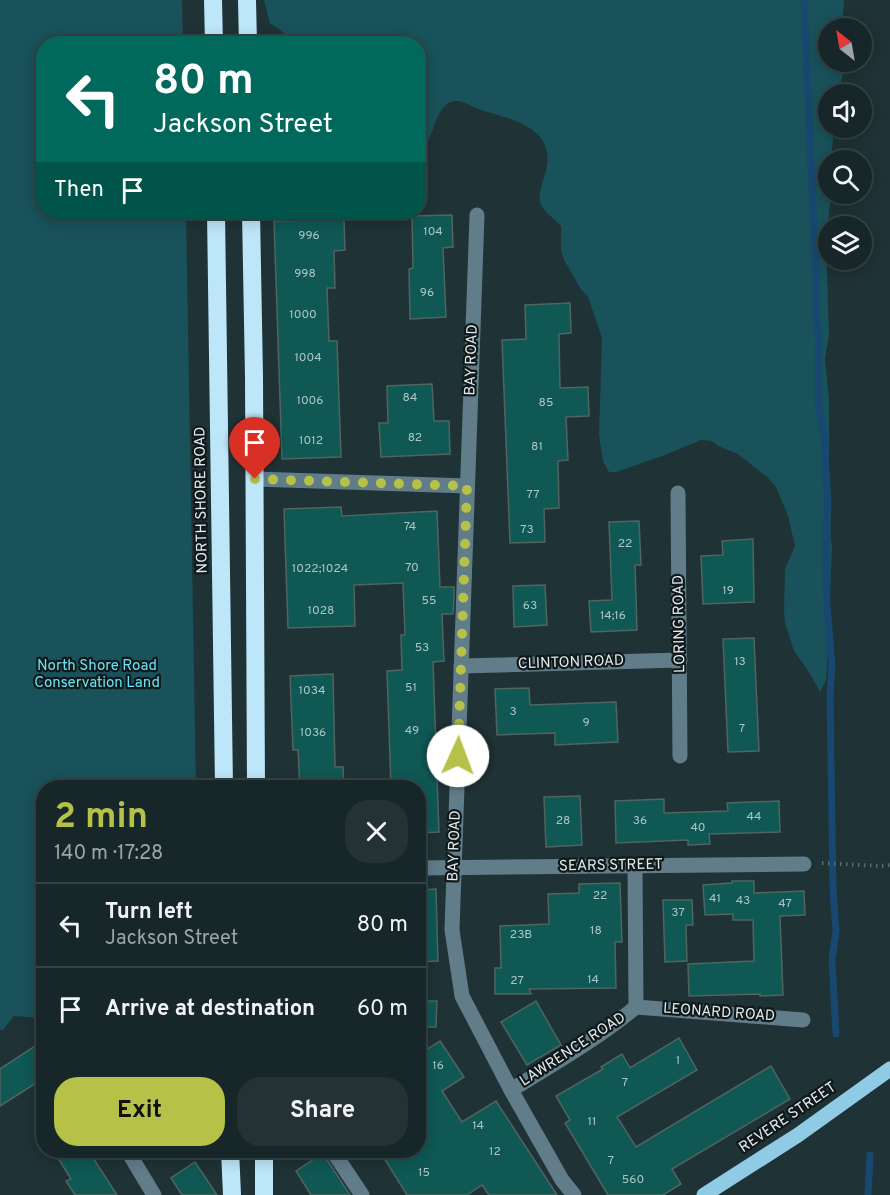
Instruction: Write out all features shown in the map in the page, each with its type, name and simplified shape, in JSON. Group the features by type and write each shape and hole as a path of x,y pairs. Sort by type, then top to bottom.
{"highway":[{"path":"213,0 214,36"},
{"path":"248,0 248,36"},
{"name":"NORTH SHORE ROAD","path":"216,219 224,780"},
{"path":"251,219 256,780"},
{"path":"230,1158 232,1195"},
{"path":"264,1158 264,1195"}],"main road":[{"name":"REVERE STREET","path":"704,1195 798,1135 890,1069"}],"street":[{"name":"BAY ROAD","path":"477,215 452,930 462,996 511,1090 562,1180 574,1195"},
{"path":"255,479 467,486"},
{"name":"LORING ROAD","path":"678,493 680,756"},
{"name":"CLINTON ROAD","path":"461,666 680,660"},
{"name":"SEARS STREET","path":"426,868 811,863"},
{"name":"LAWRENCE ROAD","path":"511,1090 582,1047 636,1007 635,866"},
{"name":"LEONARD ROAD","path":"636,1007 802,1020"},
{"path":"131,1158 154,1195"},
{"path":"337,1158 362,1195"}],"path":[{"path":"811,863 890,865"}],"green space":[{"name":"North Shore Road Conservation Land","path":"0,0 182,0 183,36 36,36 36,219 186,219 196,780 36,780 36,1018 14,1016 3,1030 0,1030"},
{"path":"264,0 844,0 844,18 818,18 818,72 844,72 840,84 818,84 818,138 833,138 832,150 818,150 818,204 830,204 829,216 818,216 818,270 827,270 829,335 825,359 829,399 829,497 832,546 827,670 826,680 820,692 794,651 785,623 785,569 795,546 788,516 776,487 768,478 738,454 712,441 701,440 616,472 609,472 603,461 599,435 602,338 588,297 580,288 564,260 561,251 561,226 546,212 540,202 547,166 547,152 536,133 516,121 464,102 455,101 442,109 426,144 426,36 287,36 270,24"}],"building":[{"path":"452,215 453,247 443,248 446,317 410,319 409,269 413,268 412,219 426,219 426,216"},
{"path":"344,219 345,250 334,251 335,288 327,288 329,341 337,341 341,457 282,459 274,221"},
{"path":"570,303 571,333 559,334 560,388 588,387 589,416 566,417 568,460 558,461 559,508 544,509 545,542 510,543 502,340 526,339 525,305"},
{"path":"432,384 434,421 449,421 450,454 381,457 379,423 388,423 387,386"},
{"path":"341,507 342,516 437,511 440,587 454,587 453,614 442,614 444,661 433,662 439,832 426,833 426,780 391,780 387,671 402,670 401,635 405,635 403,583 354,585 355,626 288,628 284,509"},
{"path":"639,521 641,565 635,565 637,630 591,632 589,601 612,600 609,522"},
{"path":"753,539 754,602 703,604 701,556 723,555 722,541"},
{"path":"545,585 547,625 514,627 513,586"},
{"path":"754,638 759,751 728,752 723,639"},
{"path":"333,674 335,767 343,767 344,780 300,780 298,750 293,750 290,676"},
{"path":"529,688 530,705 616,702 618,742 555,745 555,733 497,735 495,689"},
{"path":"580,796 582,845 546,847 544,797"},
{"path":"664,799 664,813 728,811 727,803 779,801 780,832 709,834 710,844 688,845 688,840 616,843 615,801"},
{"path":"732,881 754,881 754,893 804,891 805,915 780,916 783,995 689,996 688,964 754,961 753,920 733,920 733,914 705,915 703,885 732,883"},
{"path":"620,883 622,942 615,942 616,988 529,989 531,994 495,994 495,968 501,968 500,926 549,924 548,894 579,893 579,884"},
{"path":"436,889 438,961 426,962 426,890"},
{"path":"663,900 692,900 693,925 686,925 687,961 665,962"},
{"path":"426,1001 437,1001 436,1027 426,1027"},
{"path":"536,1001 561,1045 527,1065 501,1022"},
{"path":"679,1038 697,1070 617,1117 636,1147 771,1066 790,1099 672,1169 681,1184 663,1195 608,1195 565,1123 570,1120 556,1096 603,1069 601,1067 622,1054 630,1068"},
{"path":"440,1041 464,1077 442,1091 462,1122 496,1101 557,1195 489,1195 482,1185 467,1195 407,1195 384,1158 426,1158 426,1050"},
{"path":"35,1046 36,1048 36,1083 0,1106 0,1069"},
{"path":"58,1158 93,1158 117,1195 75,1195 66,1181 71,1179"},
{"path":"316,1158 326,1158 350,1195 311,1195 296,1171"},
{"path":"195,1162 217,1195 182,1195 171,1178"}],"waterway":[{"path":"804,0 816,317 819,338 818,388 824,435 828,503 827,605 832,665 830,697 833,890 836,931 832,959 836,1034"},
{"path":"868,1195 870,1155"}],"route":[{"path":"255,479 467,486 458,756"}]}
